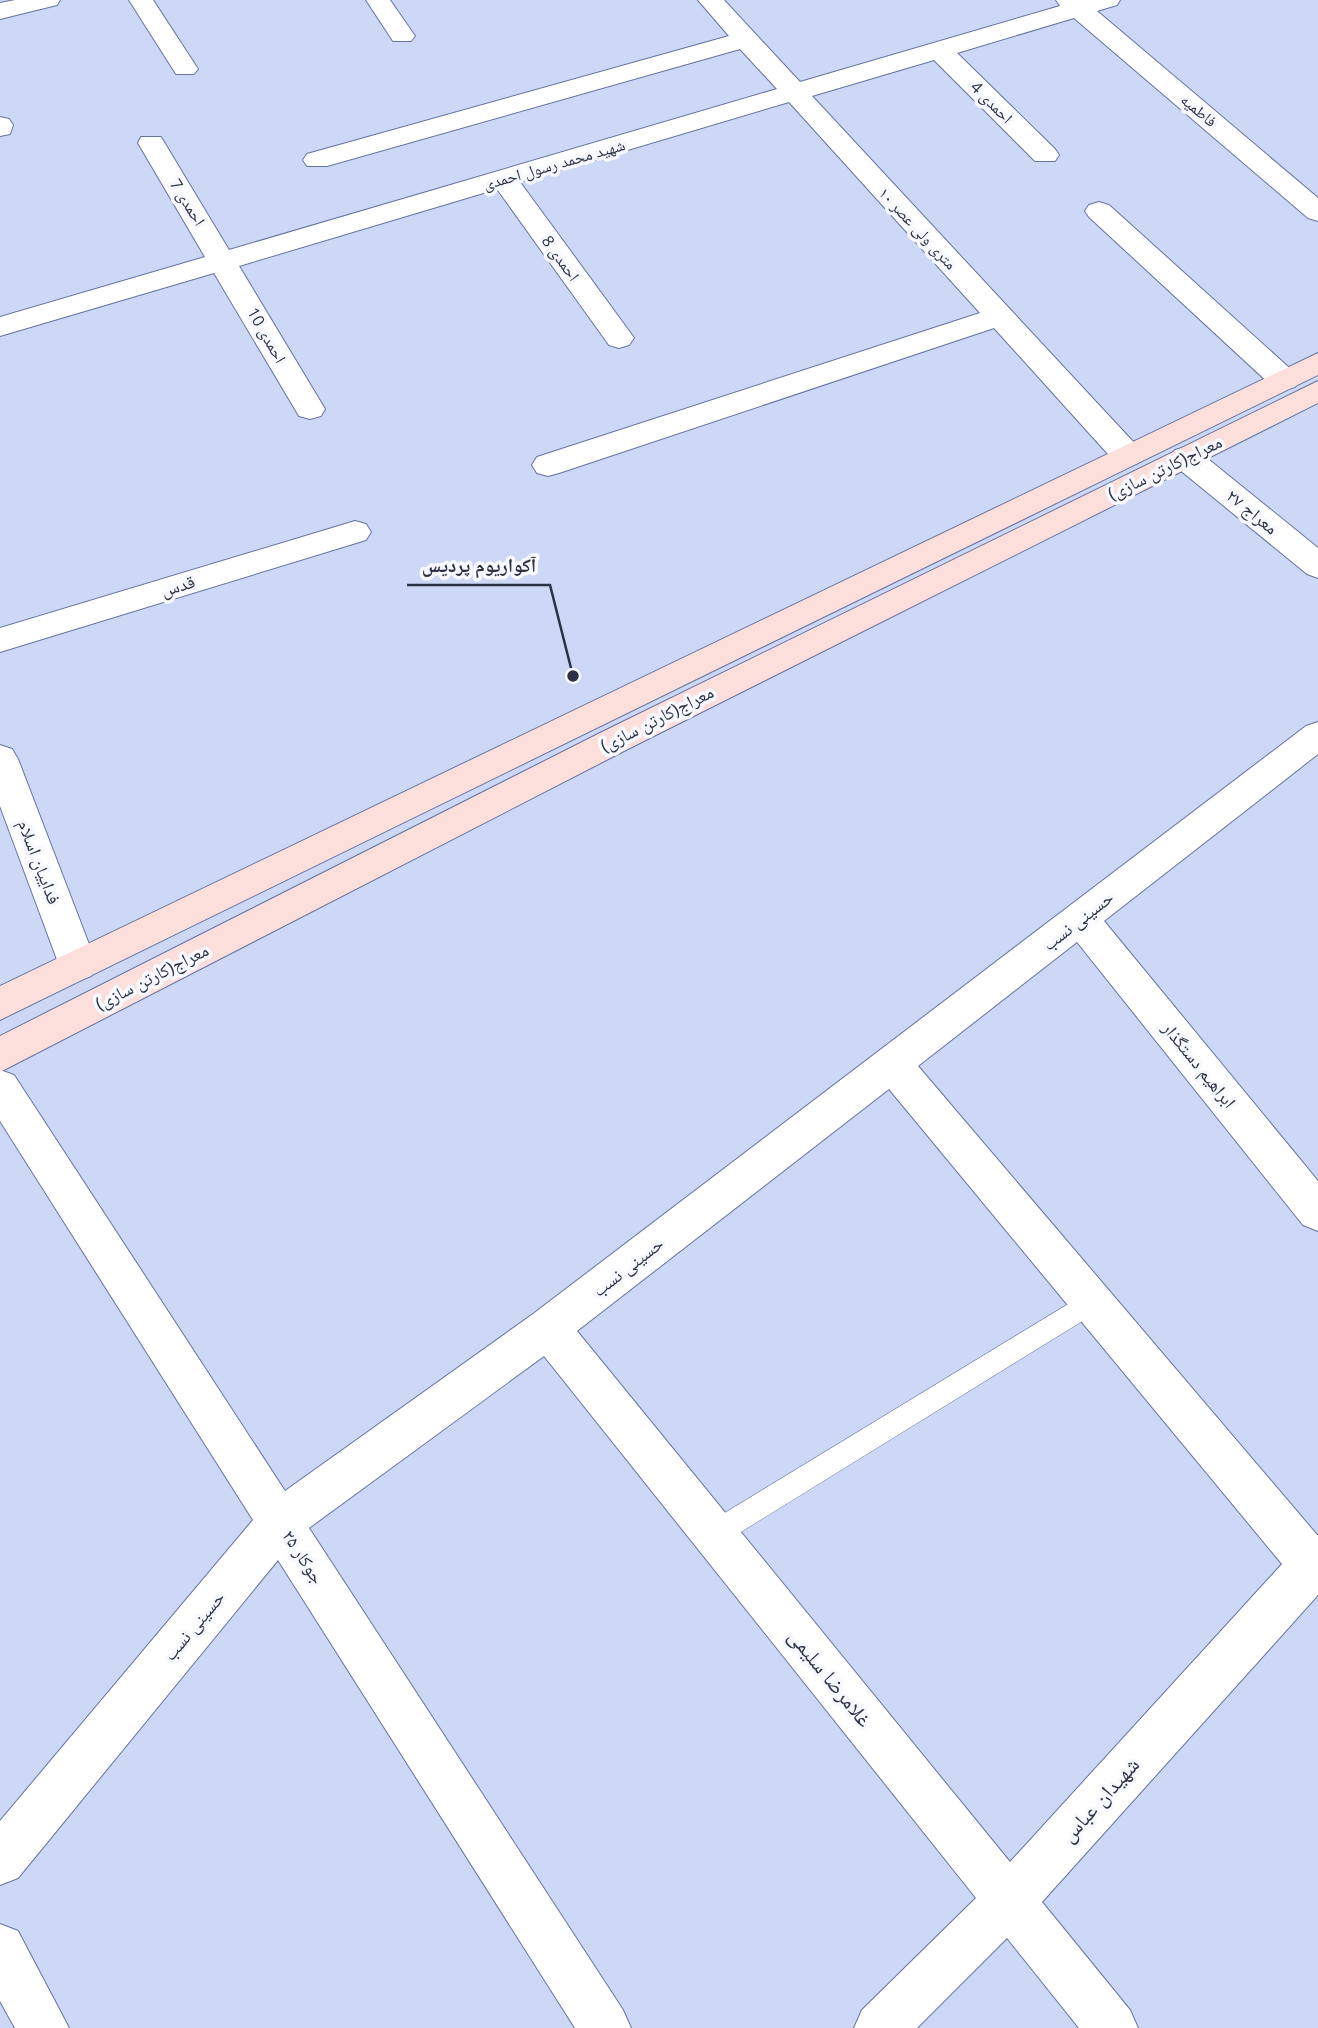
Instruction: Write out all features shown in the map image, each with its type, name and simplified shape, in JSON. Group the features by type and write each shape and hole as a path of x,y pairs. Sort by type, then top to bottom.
{"street":[{"path":"0,11 48,0"},
{"path":"141,0 185,69"},
{"path":"378,0 402,36"},
{"name":"۱۰ متری ولی عصر","path":"710,0 1127,455"},
{"name":"شهید محمد رسول احمدی","path":"0,327 939,50 1073,4 1108,0"},
{"name":"فاطمیه","path":"1073,4 1318,212"},
{"path":"317,160 746,39"},
{"name":"احمدی 4","path":"939,50 1045,155"},
{"name":"احمدی 7","path":"152,143 224,261"},
{"name":"احمدی 8","path":"503,178 619,338"},
{"path":"1099,211 1284,380"},
{"name":"احمدی 10","path":"224,261 310,409"},
{"path":"548,466 1000,316"},
{"name":"معراج(کارتن سازی)","path":"0,1004 1318,363"},
{"name":"معراج(کارتن سازی)","path":"0,1055 612,742 1318,391"},
{"name":"معراج ۲۷","path":"1186,458 1318,566"},
{"name":"قدس","path":"0,640 355,532"},
{"name":"حسینی نسب","path":"0,1860 280,1522 548,1328 1080,919 1314,745"},
{"name":"فداییان اسلام","path":"0,759 78,965"},
{"name":"ابراهیم دستگذار","path":"1080,919 1318,1212"},
{"path":"892,1064 1316,1565"},
{"name":"جوکار ۲۵","path":"0,1087 605,2028"},
{"name":"غلامرضا سلیمی","path":"548,1328 1112,2028"},
{"name":"شهیدان عباس","path":"880,2028 1009,1901 1316,1565"},
{"path":"0,1949 43,2028"}],"lane":[{"path":"714,1534 1093,1301"}],"place":[{"name":"آکواریوم پردیس","path":"573,676"}]}
